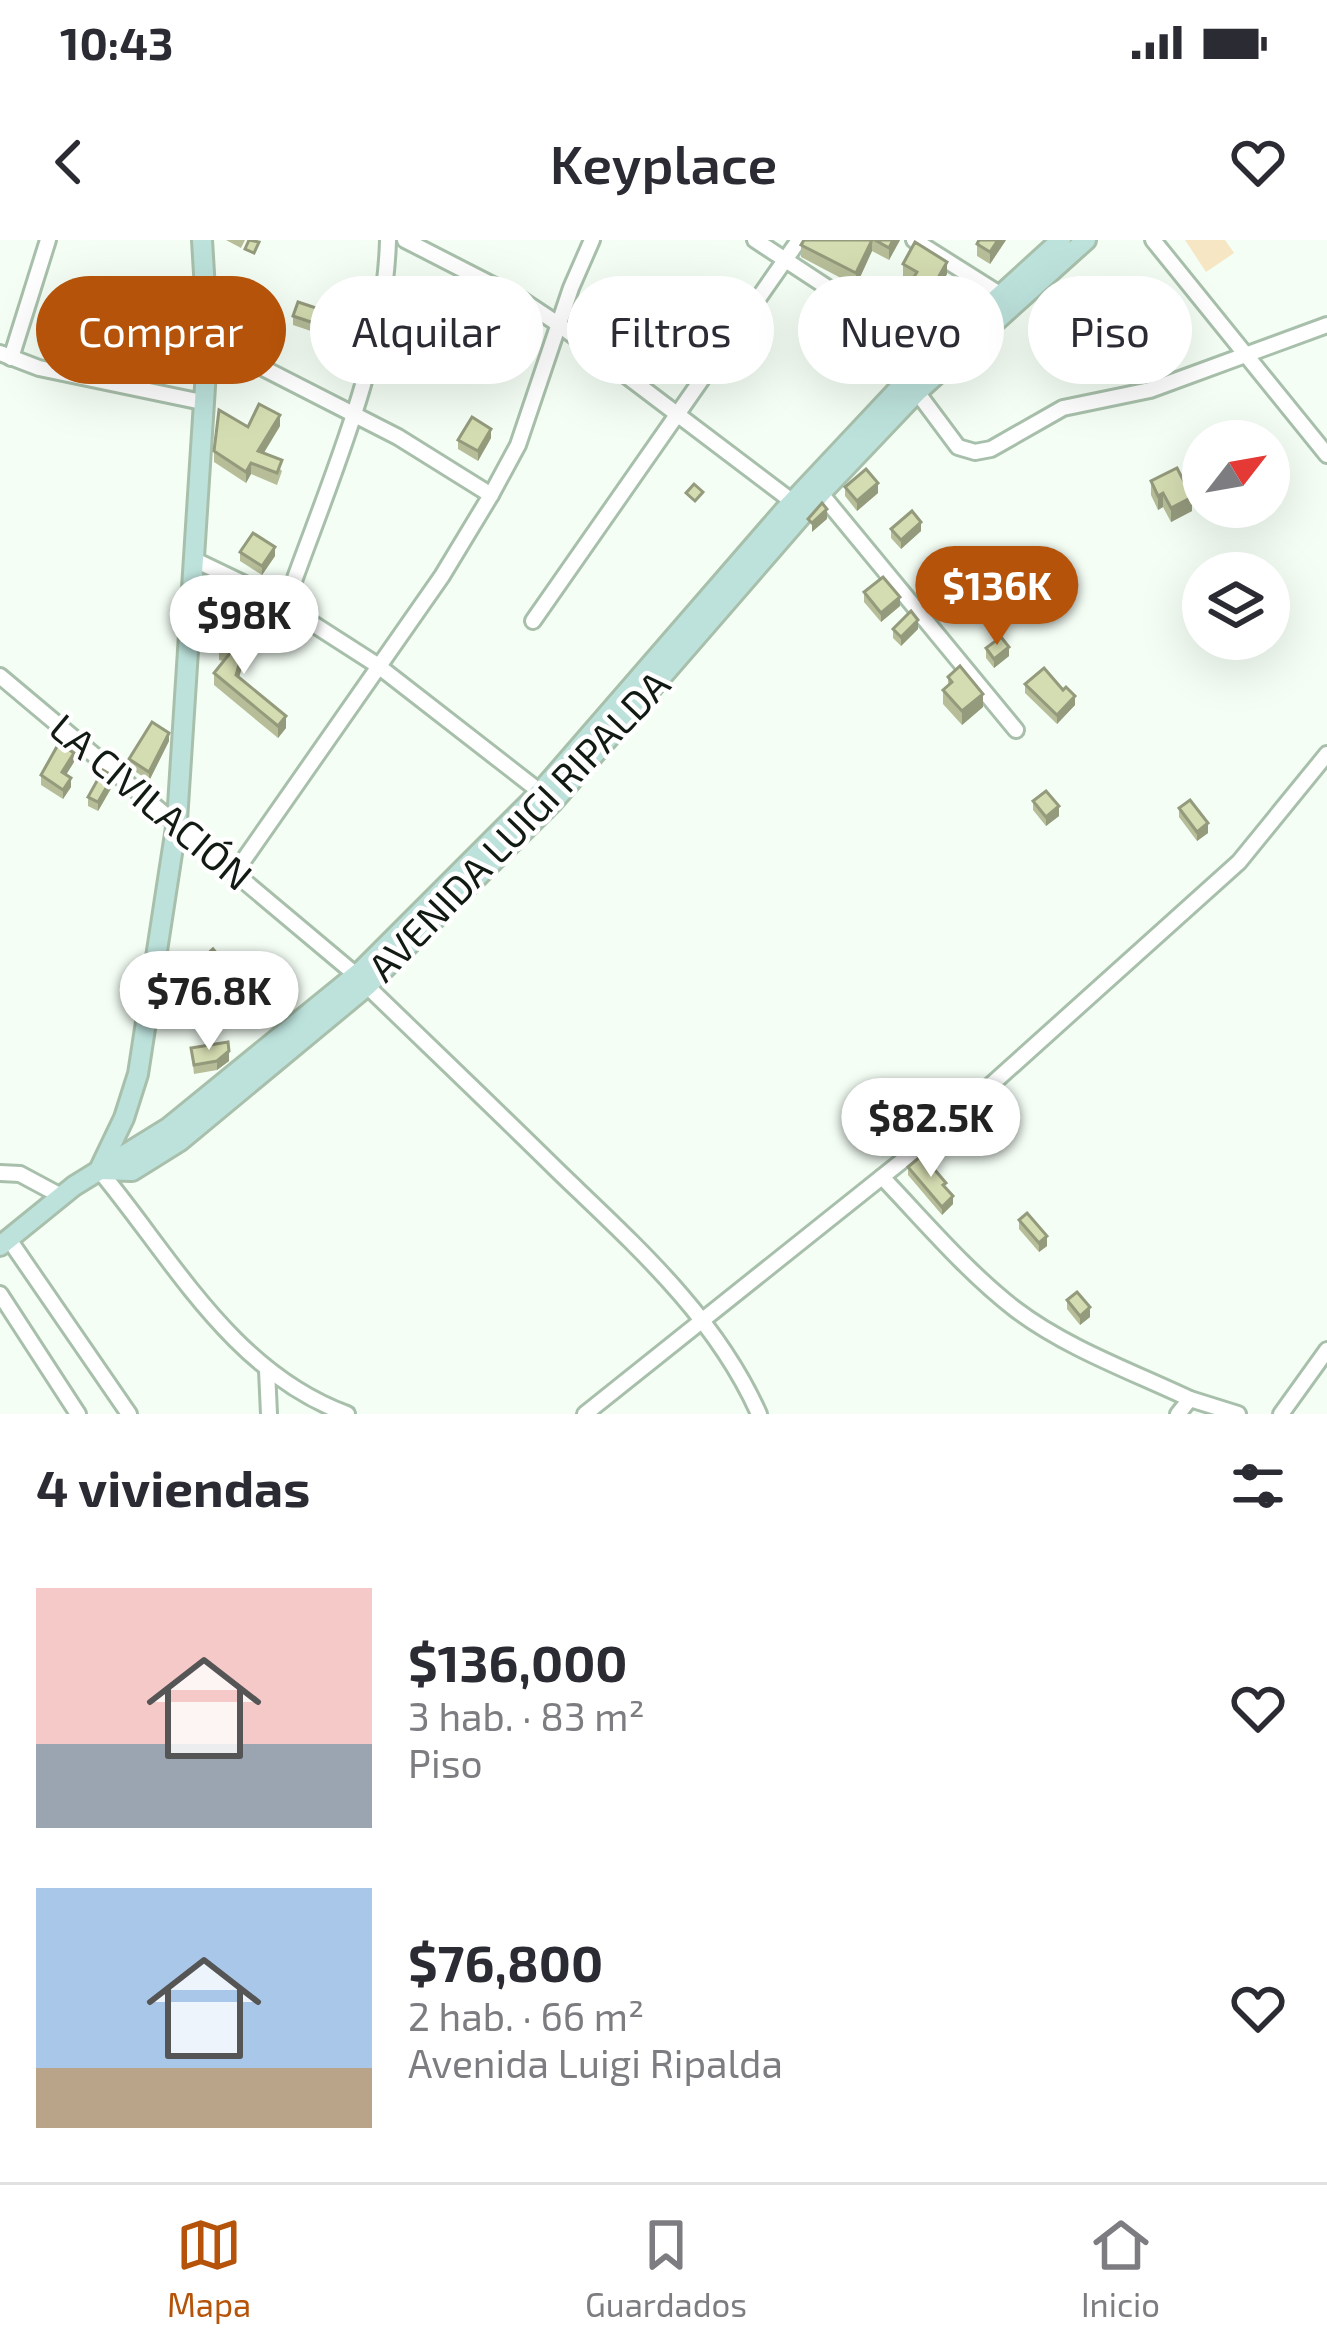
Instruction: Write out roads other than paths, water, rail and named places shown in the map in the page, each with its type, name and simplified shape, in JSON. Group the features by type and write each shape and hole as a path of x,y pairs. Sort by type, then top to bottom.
{"street":[{"path":"202,240 204,276"},
{"path":"285,606 370,353 388,240"},
{"path":"405,240 522,300 558,324 793,502"},
{"path":"236,871 442,576 490,495 518,445 592,240"},
{"path":"754,240 810,276"},
{"path":"533,621 799,240"},
{"path":"914,240 971,276"},
{"name":"AVENIDA LUIGI RIPALDA","path":"1004,292 1061,240"},
{"name":"AVENIDA LUIGI RIPALDA","path":"1004,308 1086,240"},
{"path":"1153,240 1327,455"},
{"path":"51,241 6,356 202,402"},
{"path":"916,392 958,447 975,452 1063,408 1150,389 1327,325"},
{"path":"286,381 398,437 490,495"},
{"path":"204,384 177,821 138,1074 99,1170 164,1259 226,1331 267,1370 313,1402 346,1414"},
{"name":"AVENIDA LUIGI RIPALDA","path":"4,1242 61,1196 168,1128 362,980 547,796 816,488 918,384"},
{"name":"AVENIDA LUIGI RIPALDA","path":"547,796 793,502 816,488 922,384"},
{"path":"816,488 1016,730"},
{"path":"195,560 285,606 376,665 547,796"},
{"name":"LA CIVILACIÓN","path":"0,676 362,980 591,1202 706,1320 740,1371 759,1414"},
{"path":"585,1414 942,1129 1239,862 1327,754"},
{"path":"0,1173 20,1174 61,1196"},
{"path":"883,1177 1017,1310 1080,1347 1190,1399 1238,1414"},
{"path":"4,1242 129,1414"},
{"path":"0,1294 78,1414"},
{"path":"1283,1413 1327,1350"},
{"path":"267,1370 269,1414"},
{"path":"1178,1414 1190,1399"}]}
